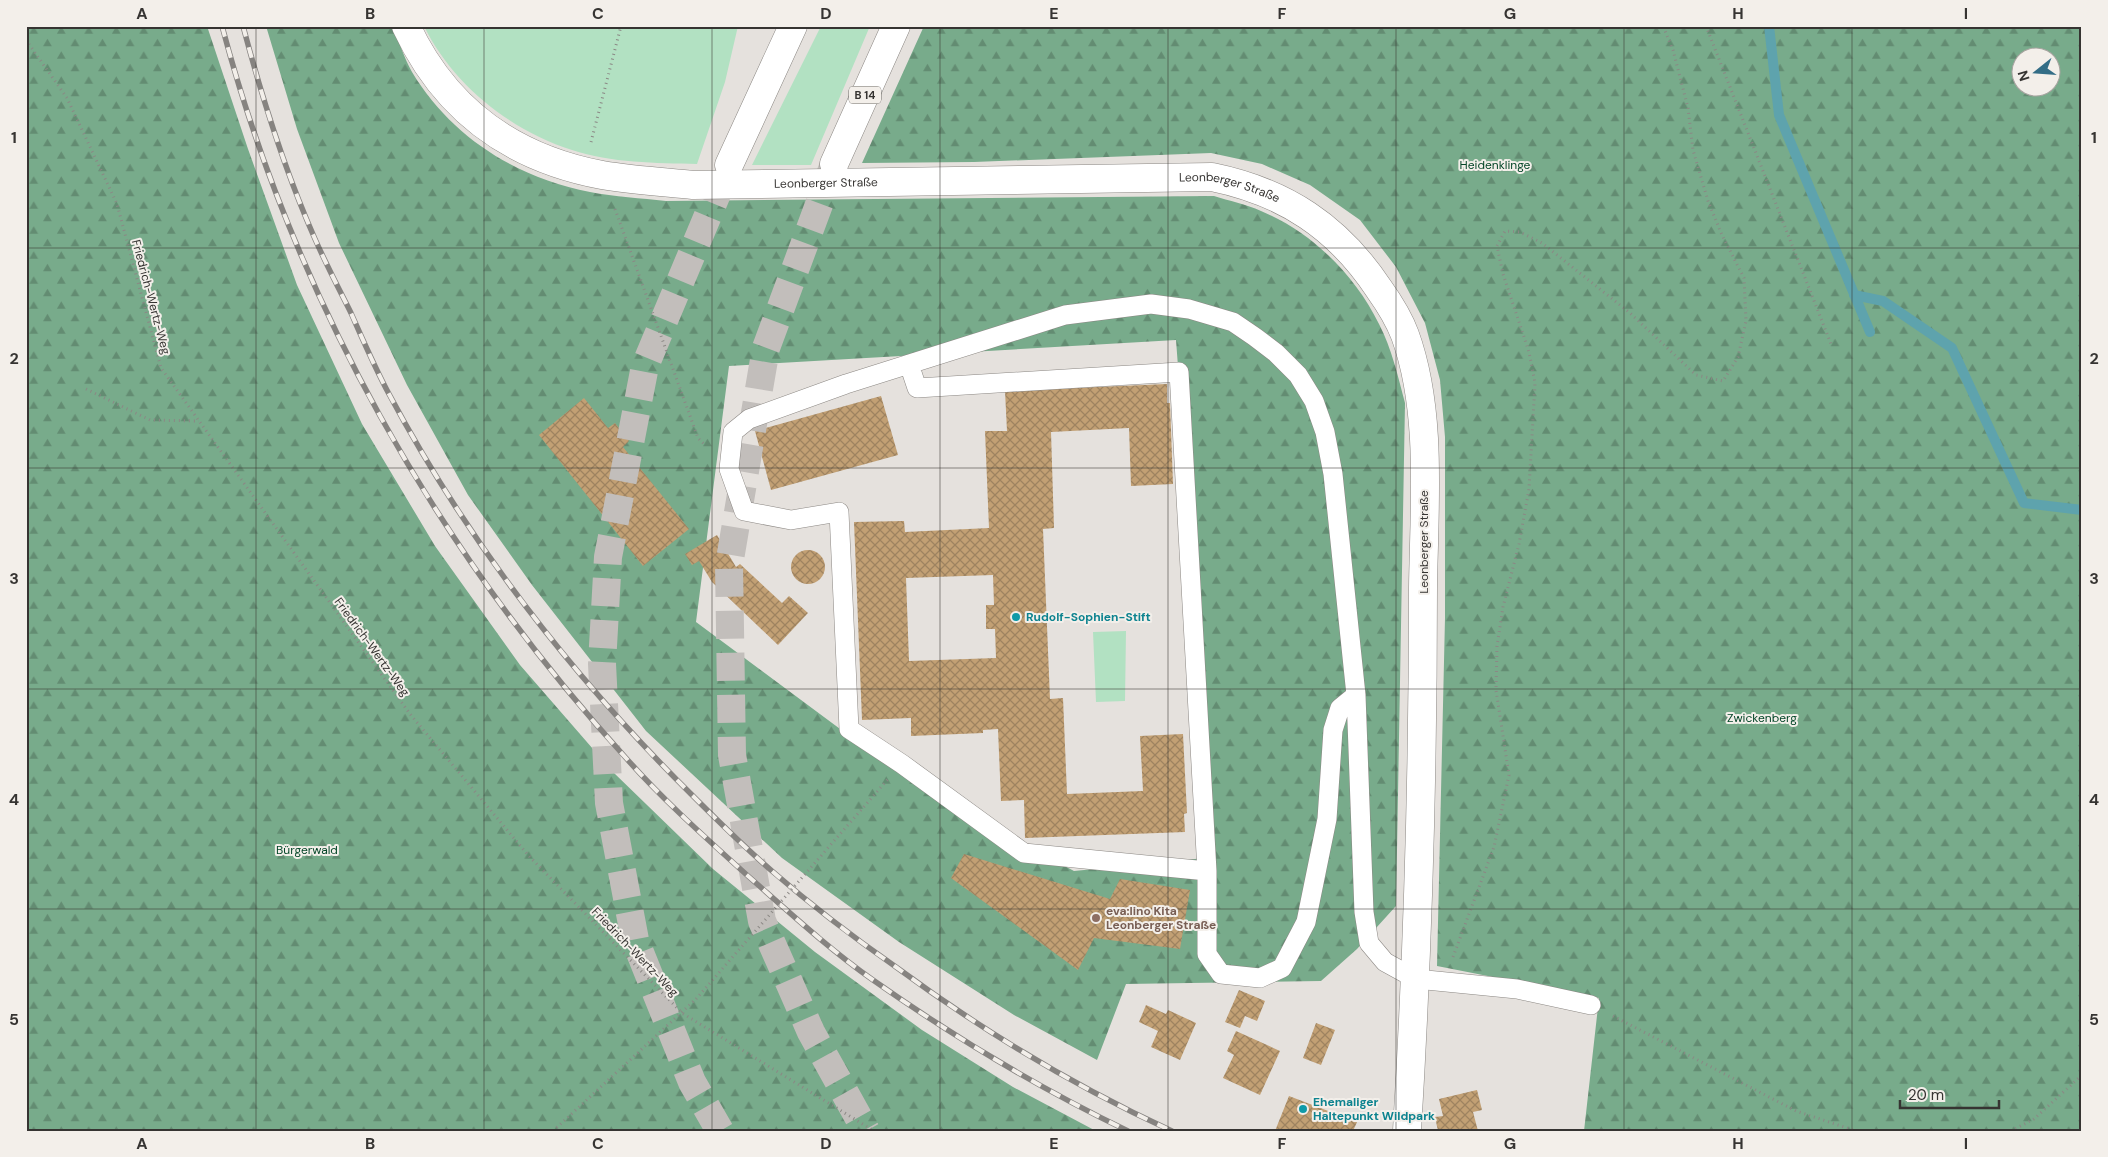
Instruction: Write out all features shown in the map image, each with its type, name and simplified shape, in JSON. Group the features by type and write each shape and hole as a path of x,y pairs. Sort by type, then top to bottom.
{"main road":[{"name":"Leonberger Straße","path":"406,26 424,59 454,98 474,118 493,133 549,160 603,175 693,185 1212,177 1242,183 1274,195 1306,213 1334,234 1356,256 1387,301 1404,333 1414,362 1422,402 1424,456 1423,634 1416,979 1407,1131"},
{"path":"729,165 793,26"},
{"name":"B 14","path":"834,164 896,26"}],"lane":[{"path":"1207,871 1024,853 902,764 849,729 839,512 791,520 744,511 728,469 733,432 749,418 846,384 1065,315 1152,304 1189,309 1233,322 1276,353 1298,375 1314,401 1325,432 1333,474 1356,695 1364,912 1369,943 1384,962 1416,979 1517,989 1591,1005"},
{"path":"909,364 917,388 1179,372 1207,871 1207,954 1221,974 1260,978 1282,968 1306,922 1327,818 1333,730 1340,708 1356,695"}],"path":[{"path":"590,149 621,26"},
{"path":"1444,981 1494,847 1509,775 1496,690 1497,646 1503,607 1519,544 1529,488 1535,383 1529,352 1503,274 1497,246 1504,231 1520,232 1542,243 1630,313 1696,375 1723,381 1738,357 1746,321 1744,278 1722,236 1708,201 1693,150 1688,108 1673,50 1663,26"},
{"path":"1706,26 1831,344"},
{"name":"Friedrich-Wertz-Weg","path":"26,40 68,98 118,204 161,368 410,714 528,855 682,1013 874,1131"},
{"path":"615,208 698,438"},
{"path":"86,389 150,420 200,421"},
{"path":"554,1131 696,1000 890,778"},
{"path":"1591,1005 1796,1111 1856,1131"},
{"path":"2011,1131 2034,1119 2082,1075"}],"green space":[{"name":"Bürgerwald","path":"26,26 207,26 248,149 297,285 362,424 435,546 520,665 613,772 713,869 815,952 922,1030 1013,1087 1096,1131 26,1131"},
{"path":"266,26 393,26 412,72 446,116 466,135 512,165 563,185 590,192 666,201 1214,196 1255,209 1280,220 1298,231 1345,272 1369,306 1388,343 1405,403 1396,906 1357,949 1321,981 1126,984 1097,1060 1014,1015 899,942 782,858 646,731 532,585 468,495 407,385 339,243 297,129","holes":["1176,340 1215,857 1074,871 925,792 696,622 729,366"]},
{"path":"424,26 738,26 725,82 697,164 634,162 602,158 549,142 527,131 486,103 467,86 450,67"},
{"path":"821,26 870,26 811,165 752,165"},
{"name":"Zwickenberg","path":"924,26 2082,26 2082,1131 1584,1131 1599,998 1437,966 1445,618 1445,437 1440,380 1425,323 1396,267 1360,220 1310,185 1262,164 1211,153 974,162 862,163"},
{"path":"1126,631 1125,701 1096,702 1093,632"}],"building":[{"name":"Rudolf-Sophien-Stift","path":"1167,384 1167,403 1170,403 1173,484 1131,486 1129,428 1051,432 1054,528 1043,529 1050,699 1063,698 1067,794 1143,791 1140,736 1183,734 1187,813 1184,814 1185,832 1025,838 1024,800 1001,801 998,729 983,730 983,733 911,736 911,718 862,720 854,522 904,521 905,532 989,528 985,431 1007,431 1005,391","holes":["993,575 994,605 986,605 986,629 995,629 996,658 909,661 906,578"]},
{"path":"881,396 898,455 771,490 755,431"},
{"path":"584,398 608,428 615,423 629,441 623,447 689,529 643,566 539,435"},
{"path":"717,535 736,567 740,564 782,603 789,596 808,613 778,645 712,582 699,561 692,565 685,554"},
{"path":"808,550 815,551 820,555 824,560 824,574 820,579 815,583 808,584 801,583 796,579 792,574 791,567 792,560 796,555 801,551"},
{"name":"eva:lino Kita Leonberger Straße","path":"964,854 1110,899 1120,879 1190,890 1180,949 1094,938 1078,970 951,878"},
{"path":"1239,990 1265,1001 1257,1021 1245,1016 1240,1028 1225,1022"},
{"path":"1146,1005 1166,1014 1168,1010 1196,1023 1180,1060 1151,1047 1158,1031 1139,1022"},
{"path":"1316,1023 1335,1030 1321,1065 1303,1058"},
{"path":"1236,1031 1280,1051 1260,1095 1223,1078 1234,1055 1227,1051"},
{"path":"1477,1090 1482,1110 1473,1112 1478,1131 1438,1131 1435,1117 1443,1116 1439,1099"},
{"name":"Ehemaliger Haltepunkt Wildpark","path":"1289,1096 1357,1122 1353,1131 1275,1131"}],"waterway":[{"name":"Heidenklinge","path":"1769,26 1779,115 1870,332"},
{"path":"1854,295 1883,301 1952,348 2024,503 2082,510"}],"tunnel":[{"path":"834,164 766,348 729,565 732,755 762,921 811,1032 866,1131"},
{"path":"720,1131 692,1082 635,940 609,803 602,664 608,557 645,366 729,165"}],"railway":[{"path":"222,26 252,127 289,226 332,322 380,416 434,507 493,594 557,678 640,774 670,804 748,876 841,956 904,1001 998,1061 1095,1115 1128,1131"},
{"path":"243,26 266,107 304,213 384,384 420,449 488,554 525,605 604,702 690,793 751,852 787,884 864,944 929,991 1030,1056 1100,1095 1172,1131"}],"place":[{"name":"Rudolf-Sophien-Stift","path":"1016,617"},
{"name":"eva:lino Kita Leonberger Straße","path":"1096,918"},
{"name":"Ehemaliger Haltepunkt Wildpark","path":"1303,1109"}]}
